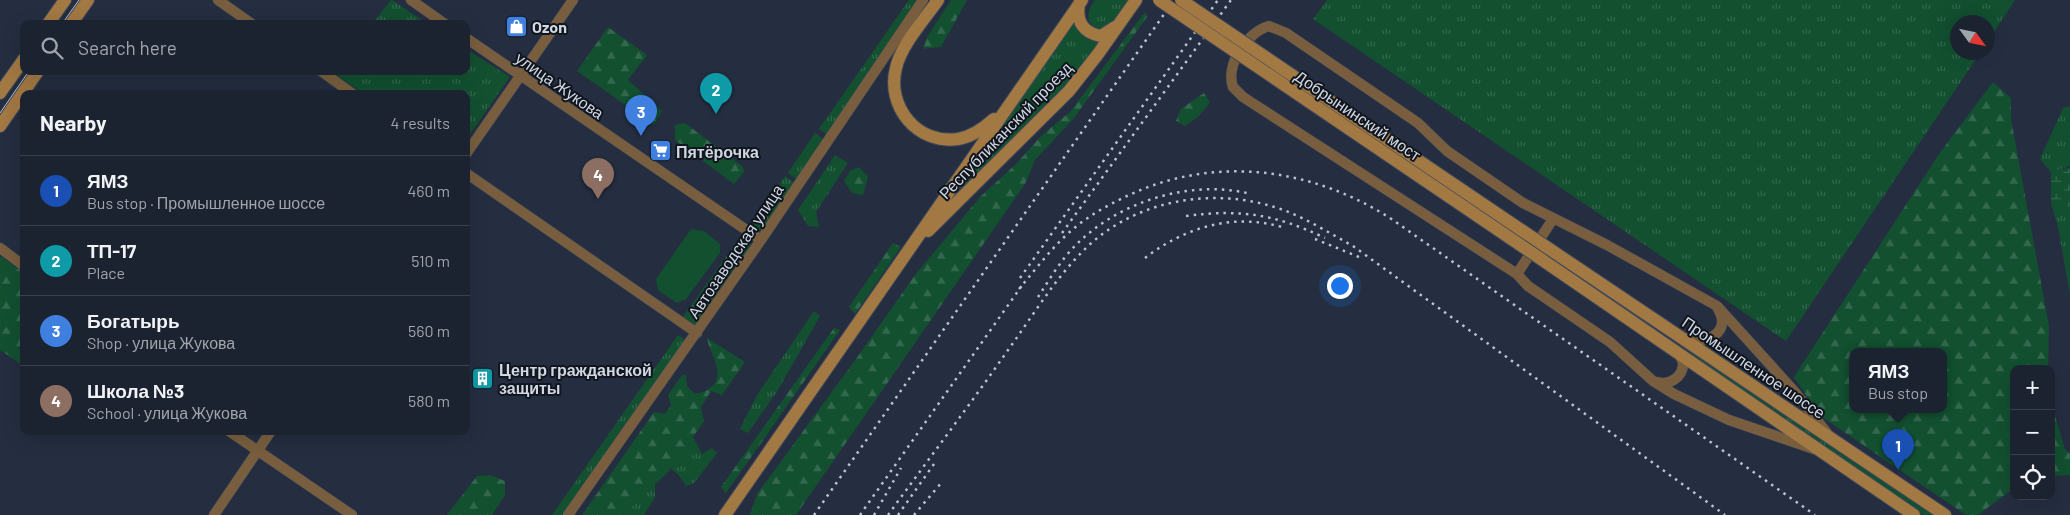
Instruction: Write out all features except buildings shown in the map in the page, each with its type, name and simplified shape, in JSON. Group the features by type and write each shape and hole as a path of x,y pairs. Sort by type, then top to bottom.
{"main road":[{"path":"51,20 65,0"},
{"path":"74,20 88,0"},
{"path":"938,0 904,49 896,67 894,93 901,111 915,128 928,135 942,139 956,139 969,136 984,127 1005,109"},
{"name":"Республиканский проезд","path":"907,252 1058,103 1093,60 1136,0"},
{"name":"Добрынинский мост","path":"1159,0 1541,252"},
{"name":"Добрынинский мост","path":"1181,0 1541,252"},
{"path":"1080,2 1079,22 1091,34 1101,36 1110,32 1120,23"},
{"name":"Республиканский проезд","path":"725,515 1080,2"},
{"path":"0,93 20,65"},
{"path":"25,90 35,75"},
{"path":"0,126 20,97"},
{"name":"Промышленное шоссе","path":"1541,252 1686,340 1945,515"},
{"name":"Промышленное шоссе","path":"1541,252 1679,353 1914,515"}],"street":[{"path":"218,0 246,20"},
{"path":"411,0 439,20"},
{"path":"470,148 573,0"},
{"name":"Автозаводская улица","path":"568,515 697,333 923,0"},
{"path":"1822,452 1729,420 1674,394 1653,381 1610,342 1528,286 1517,274 1237,92 1233,88 1231,73 1237,57 1248,39 1255,32 1269,26 1286,33 1418,123 1447,152 1523,203 1607,245 1717,306 1794,392 1831,437"},
{"name":"улица Жукова","path":"470,41 761,240"},
{"path":"326,75 347,90"},
{"path":"470,176 697,333"},
{"path":"1517,274 1553,219"},
{"path":"0,248 20,263"},
{"path":"1686,340 1699,342 1716,335 1722,321 1721,313 1717,306"},
{"path":"1653,381 1663,384 1673,381 1680,373 1683,364 1679,353"},
{"path":"235,435 352,515"},
{"path":"214,515 268,435"}],"green space":[{"path":"392,0 422,20 375,20"},
{"path":"909,0 919,3 829,136 819,129"},
{"path":"951,0 967,0 941,47 923,49 927,37"},
{"path":"1095,0 1129,0 1113,22 1101,29 1095,27 1088,18 1088,13"},
{"path":"1327,0 2015,0 1995,30 1995,15 1950,15 1950,60 1975,60 1786,341 1313,19"},
{"path":"1145,12 1147,17 1074,118 1035,160 1025,184 796,515 750,515 757,494 915,275 981,196 1015,165 1042,135 1070,112"},
{"path":"1073,22 1085,37 1092,41 1102,42 1051,106 953,200"},
{"path":"608,27 647,55 628,80 662,111 654,125 577,71"},
{"path":"470,52 510,77 470,134 470,90 358,90 337,75 470,75"},
{"path":"1993,82 2011,98 2011,119 2049,326 2048,365 2010,365 2010,491 1978,515 1966,515 1819,415 1794,377 1939,154"},
{"path":"1204,93 1210,102 1199,116 1185,126 1176,121 1181,109"},
{"path":"2070,106 2070,166 2051,172 2040,159 2063,108"},
{"path":"685,123 743,167 744,172 734,184 675,140 675,125"},
{"path":"815,133 825,140 798,180 788,173"},
{"path":"835,155 848,163 816,212 819,227 808,226 798,210"},
{"path":"859,167 868,177 863,195 852,193 844,181 850,171"},
{"path":"2070,169 2070,207 2051,203 2051,172"},
{"path":"785,176 796,184 763,231 757,229 752,224"},
{"path":"2051,203 2070,207 2070,295 2058,227"},
{"path":"691,229 704,231 720,244 720,253 686,299 677,303 658,290 656,279"},
{"path":"740,237 752,244 696,325 683,317"},
{"path":"893,243 901,247 855,314 849,307"},
{"path":"0,256 20,270 20,363 0,350"},
{"path":"814,311 820,316 778,390 748,433 740,429 757,395"},
{"path":"834,328 840,330 726,493 721,487"},
{"path":"678,335 686,340 563,515 552,515"},
{"path":"707,338 745,362 722,395 711,391 701,407 704,421 671,469 623,515 582,515 654,412 665,414 671,405 668,395 682,375 686,375 687,386 694,393 706,391 716,381 716,363"},
{"path":"1678,343 1934,515 1924,515 1716,373"},
{"path":"2055,416 2065,449 2070,454 2070,475 2055,476"},
{"path":"693,437 702,454 712,448 717,453 694,483 686,486 678,474 671,469"},
{"path":"490,475 505,481 505,495 492,515 447,515 477,476"},
{"path":"655,484 655,497 644,515 623,515"}],"tram line":[{"path":"65,20 79,0"},
{"path":"0,113 26,75"}],"railway":[{"path":"814,515 1174,0"},
{"path":"1020,278 1218,0"},
{"path":"1062,233 1231,0"},
{"path":"1019,289 1051,251 1085,220 1127,196 1160,183 1193,175 1227,171 1261,172 1327,187 1359,201 1390,218 1815,515"},
{"path":"1038,297 1071,250 1094,229 1113,216 1134,206 1178,192 1224,190 1247,193"},
{"path":"888,515 1053,286 1083,251 1104,233 1127,219 1152,208 1178,201 1206,198 1260,203 1286,211 1353,246 1725,515"},
{"path":"1186,216 1224,213 1257,215 1290,223 1325,238"},
{"path":"1145,258 1177,238 1211,225 1229,222 1248,222 1266,223 1285,228"},
{"path":"1315,239 1359,257"},
{"path":"860,515 1023,284"},
{"path":"898,515 934,464"},
{"path":"874,515 901,468"},
{"path":"914,515 942,482"}],"place":[{"name":"Ozon","path":"516,26"},
{"name":"ТП-17","path":"716,114"},
{"name":"Богатырь","path":"641,136"},
{"name":"Пятёрочка","path":"660,151"},
{"name":"Школа №3","path":"598,199"},
{"name":"Центр гражданской защиты","path":"483,378"},
{"name":"ЯМЗ","path":"1898,470"}]}
